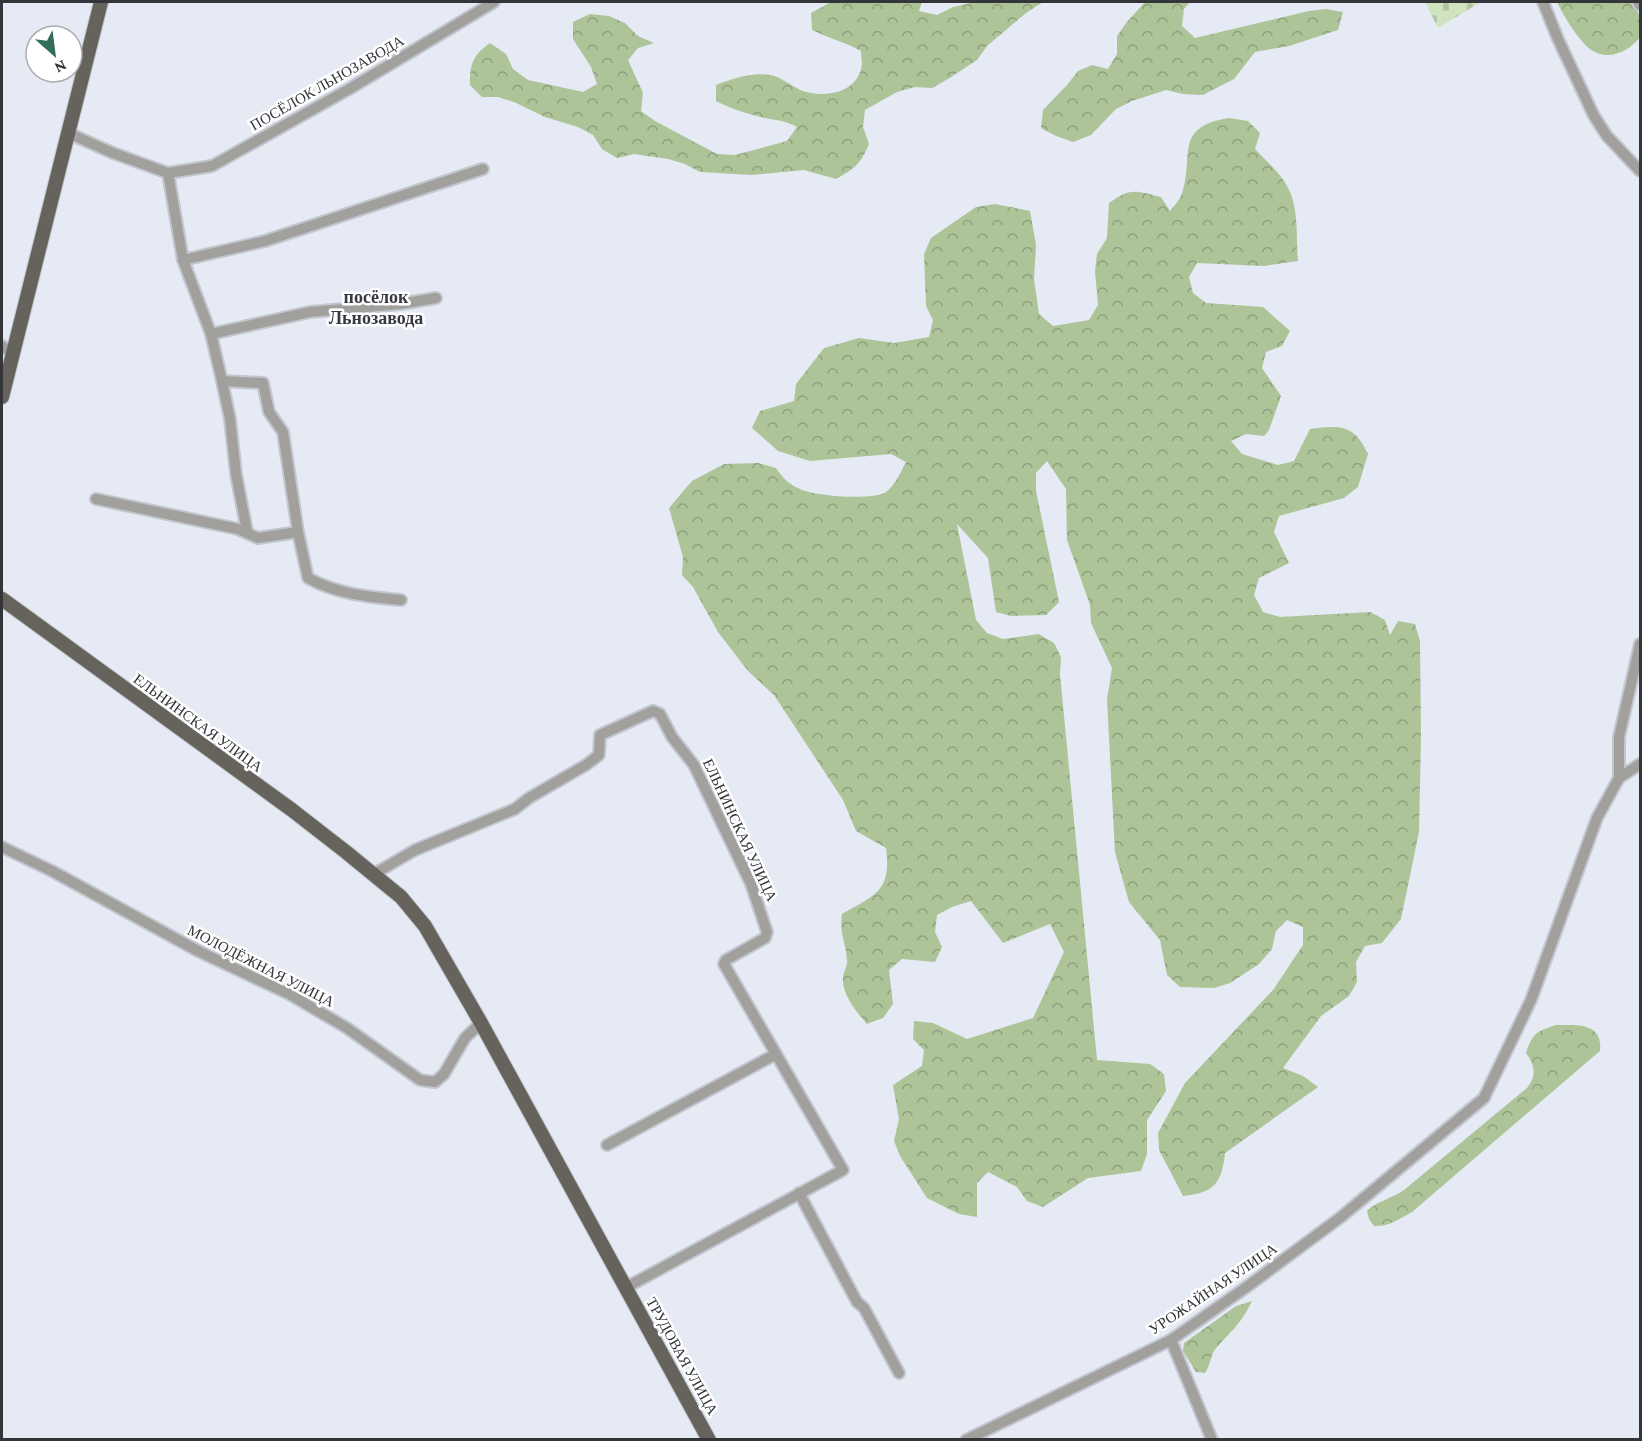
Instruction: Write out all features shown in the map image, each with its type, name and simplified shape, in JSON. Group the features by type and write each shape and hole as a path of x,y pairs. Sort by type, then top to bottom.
{"main road":[{"path":"2,397 7,350 28,285 101,2"},
{"name":"ЕЛЬНИНСКАЯ УЛИЦА","path":"2,599 292,810 401,897 426,926 499,1059"},
{"name":"ТРУДОВАЯ УЛИЦА","path":"499,1059 709,1440"}],"street":[{"name":"ПОСЁЛОК ЛЬНОЗАВОДА","path":"168,173 212,166 351,88 494,2"},
{"path":"1543,2 1594,116 1607,136 1641,171"},
{"path":"68,133 168,173 183,260 211,334 230,419 243,530"},
{"path":"183,260 265,241 483,169"},
{"path":"211,334 310,312 400,304 436,298"},
{"path":"222,381 263,384 269,412 283,432 298,536 308,578 326,588 363,596 401,600"},
{"path":"96,499 243,530 258,538 298,536"},
{"path":"1619,778 1619,737 1641,644"},
{"name":"ЕЛЬНИНСКАЯ УЛИЦА","path":"374,874 415,850 515,809 529,798 586,765 599,754 600,735 653,711 660,714 672,737 694,765 751,884 767,932 765,938 726,960 724,964 843,1170 625,1288"},
{"path":"1619,778 1641,764"},
{"name":"УРОЖАЙНАЯ УЛИЦА","path":"966,1440 1171,1340 1341,1216 1484,1098 1531,1000 1597,818 1619,778"},
{"name":"МОЛОДЁЖНАЯ УЛИЦА","path":"4,852 52,871 198,951 289,994 347,1028 420,1080 435,1083 444,1074 465,1038 481,1023"},
{"path":"607,1145 776,1054"},
{"path":"799,1193 857,1302 864,1308 899,1373"},
{"path":"1171,1340 1212,1440"}],"green space":[{"path":"831,2 922,2 919,11 937,15 953,7 975,2 1043,2 1026,13 987,46 977,60 948,79 932,88 915,87 897,92 865,110 863,127 869,144 856,165 836,179 804,170 752,175 700,172 668,159 634,154 617,158 602,149 593,135 578,127 545,117 498,97 482,97 470,85 473,61 479,52 490,43 506,54 513,69 528,80 583,92 597,84 591,67 573,39 573,22 590,14 609,16 625,23 638,36 654,43 638,48 628,60 643,93 641,111 655,121 717,154 735,155 787,141 797,127 783,121 744,112 716,101 716,85 729,80 763,74 779,78 803,91 820,94 838,92 852,84 858,77 862,67 861,51 812,30 811,13"},
{"path":"1145,2 1190,2 1184,9 1182,26 1195,38 1309,11 1326,9 1343,12 1338,30 1289,46 1255,52 1234,79 1203,95 1166,90 1132,101 1116,109 1091,135 1073,142 1041,128 1043,110 1078,71 1092,65 1108,69 1117,54 1117,36"},
{"path":"1425,2 1481,2 1438,28"},
{"path":"1557,2 1631,2 1640,16 1640,37 1630,47 1617,54 1597,53 1576,34"},
{"path":"1229,118 1248,121 1260,133 1255,149 1278,173 1289,190 1296,215 1298,261 1264,266 1197,263 1189,277 1193,293 1206,303 1263,307 1290,331 1282,346 1266,352 1262,368 1281,396 1269,430 1264,436 1246,434 1231,441 1242,454 1278,465 1294,461 1310,429 1338,427 1357,437 1368,454 1358,487 1344,498 1279,516 1274,532 1289,563 1259,578 1254,595 1263,612 1280,617 1370,612 1385,620 1390,635 1398,621 1415,624 1420,641 1419,832 1401,919 1382,943 1365,946 1356,962 1357,982 1349,996 1321,1016 1283,1068 1303,1076 1318,1087 1225,1153 1222,1172 1214,1185 1194,1195 1183,1196 1159,1150 1158,1133 1185,1083 1273,990 1303,945 1303,927 1287,920 1276,931 1272,949 1259,964 1230,983 1214,988 1180,987 1167,975 1160,940 1129,902 1115,852 1107,700 1112,668 1091,623 1090,605 1067,540 1066,489 1047,461 1036,473 1036,491 1059,602 1046,615 1011,616 996,612 988,558 957,524 976,620 987,633 1003,639 1039,634 1054,643 1061,657 1060,674 1097,1060 1150,1064 1164,1074 1166,1091 1147,1120 1147,1154 1141,1171 1088,1178 1043,1207 1027,1201 1017,1187 988,1172 977,1183 977,1217 959,1214 927,1198 900,1156 894,1141 899,1119 893,1085 922,1066 924,1050 913,1039 914,1021 933,1023 967,1039 1033,1018 1064,952 1050,924 1003,943 971,901 952,907 937,915 935,932 942,947 935,962 902,959 889,970 893,1004 883,1018 867,1024 851,1003 843,984 847,962 841,928 842,914 864,902 879,890 886,874 886,848 856,831 843,800 774,695 748,671 718,632 693,587 682,575 683,557 669,508 692,481 724,464 758,463 776,468 792,485 817,494 857,497 879,495 889,490 906,462 891,454 810,461 778,451 752,428 760,411 794,401 796,384 824,348 859,338 894,343 929,337 933,320 926,306 924,254 931,238 976,207 995,204 1030,211 1036,245 1034,279 1039,314 1053,326 1089,320 1098,305 1095,271 1097,254 1107,238 1109,203 1123,194 1139,192 1161,197 1170,211 1181,196 1192,137 1199,129 1211,122"},
{"path":"1556,1025 1580,1026 1593,1030 1600,1042 1600,1051 1412,1212 1389,1224 1374,1226 1367,1211 1370,1208 1404,1190 1527,1088 1533,1075 1533,1066 1526,1053 1531,1041 1539,1032"},
{"path":"1252,1301 1240,1321 1215,1350 1205,1373 1196,1372 1183,1351 1184,1343 1236,1306"}],"district":[{"name":"посёлок Льнозавода","path":"376,307"}]}
